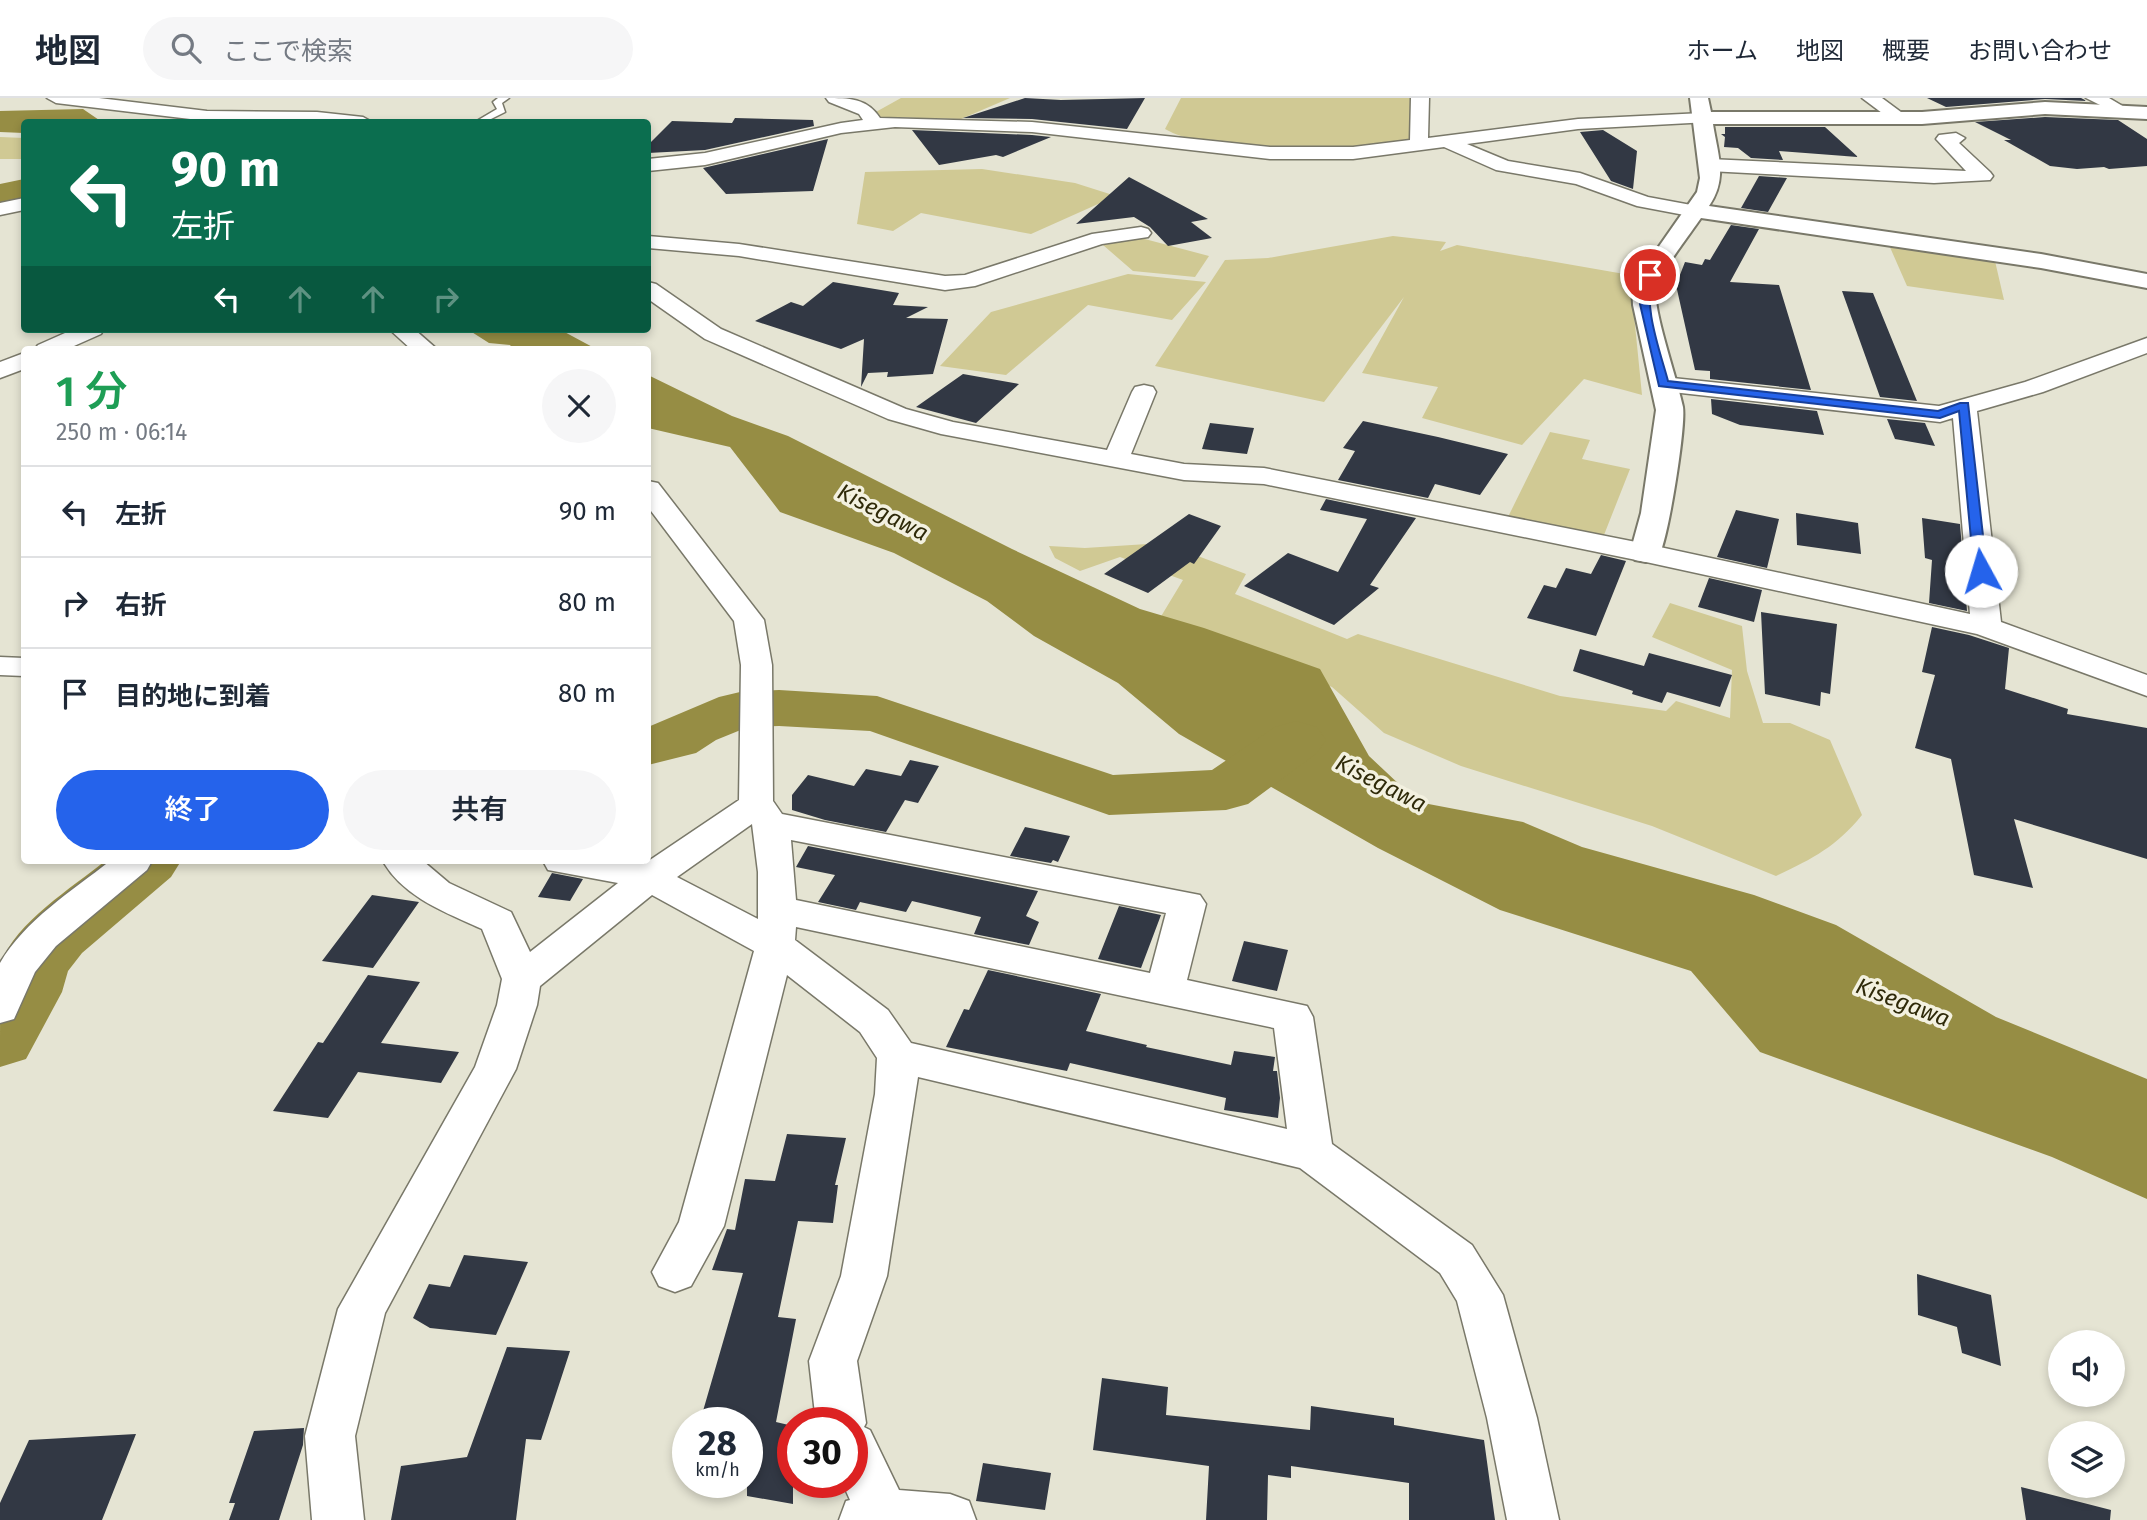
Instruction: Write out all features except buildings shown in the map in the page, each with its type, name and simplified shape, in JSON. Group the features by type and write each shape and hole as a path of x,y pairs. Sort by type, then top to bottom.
{"street":[{"path":"55,98 208,116 335,119"},
{"path":"835,98 870,116"},
{"path":"1419,146 1420,98"},
{"path":"1871,98 1900,118"},
{"path":"2095,98 2122,111"},
{"path":"870,116 885,102"},
{"path":"651,165 705,159 870,116 1024,127 1270,153 1353,153 1701,108 1900,118 1957,117 2045,108 2147,113"},
{"path":"1646,554 1656,513 1670,426 1670,410 1645,304 1644,285 1707,192 1711,178 1701,108"},
{"path":"1024,127 1060,114"},
{"path":"1709,165 1934,177 1983,176 1945,139 1956,138"},
{"path":"1448,142 1503,166 1580,180 1644,202 2041,261 2147,281"},
{"path":"0,209 21,205"},
{"path":"651,242 739,250 945,284 967,281 1099,238 1142,233"},
{"path":"651,291 713,334 897,414 950,429 1184,472 1264,476 1646,554 1986,627 2147,686"},
{"path":"55,346 84,333"},
{"path":"405,333 421,346"},
{"path":"1663,384 1940,414 1964,405 1998,399 2147,345"},
{"path":"0,371 21,361"},
{"path":"1115,461 1144,392"},
{"path":"1964,405 1986,627"},
{"path":"651,493 749,620 754,638 763,815 777,928 701,1226 675,1272"},
{"path":"0,666 21,667"},
{"path":"522,979 649,878 763,815 1187,904 1166,989"},
{"path":"0,1008 18,966 43,936 130,864"},
{"path":"338,1520 330,1436 362,1309 495,1069 517,1005 522,979 498,921 436,892 413,864"},
{"path":"593,864 649,878 777,928 1166,989 1293,1017 1312,1153"},
{"path":"777,928 874,1021 898,1056 897,1094 864,1276 834,1361 837,1407"},
{"path":"898,1056 1312,1153 1456,1259 1479,1295 1512,1418 1534,1520"},
{"path":"868,1496 875,1517 950,1520"}],"lane":[{"path":"485,119 502,110 497,102 505,98"}],"shaded area":[{"path":"901,98 1010,98 961,119 880,117 874,113"},
{"path":"1181,98 1411,98 1410,144 1299,148 1197,140 1165,129"},
{"path":"0,137 21,138 21,159 0,159"},
{"path":"982,169 1075,183 1116,196 1031,234 921,213 893,231 857,224 865,172"},
{"path":"1393,236 1446,242 1440,251 1457,245 1630,275 1642,395 1584,379 1522,445 1422,418 1438,387 1362,373 1404,297 1324,402 1155,366 1225,260 1268,258"},
{"path":"1141,238 1209,256 1195,277 1133,271 1103,245"},
{"path":"1889,245 1995,261 2004,300 1907,286"},
{"path":"1128,274 1206,282 1172,320 1088,305 1006,375 940,366 991,312"},
{"path":"1550,432 1590,440 1582,459 1630,469 1602,540 1507,519"},
{"path":"1163,543 1246,574 1235,594 1347,639 1358,634 1560,696 1666,711 1676,701 1730,718 1732,670 1652,637 1670,603 1742,626 1747,671 1763,723 1790,723 1830,740 1862,815 1843,836 1823,851 1776,876 1652,826 1461,766 1384,733 1332,687 1157,623 1183,580 1120,557 1080,571 1055,558 1049,546 1085,548"}],"water":[{"path":"83,109 98,119 21,119 21,133 0,132 0,111"},
{"path":"473,333 566,333 591,346 511,346 489,343"},
{"path":"651,376 732,416 788,436 1012,549 1140,609 1204,628 1320,669 1369,756 1418,802 1523,822 1582,847 1754,895 1836,925 1996,1017 2147,1079 2147,1199 2052,1157 1760,1052 1691,971 1500,910 1378,848 1179,734 1118,683 1034,636 987,601 894,553 780,512 730,447 651,429"}],"waterway":[{"name":"Kisegawa","path":"0,195 21,190"},
{"path":"651,745 675,740 695,727 740,710 779,708 877,714 1109,795 1226,790 1296,740"},
{"path":"0,1039 26,992 36,963 58,936 144,864"}],"route":[{"path":"1650,275 1644,285 1645,304 1663,384 1940,414 1964,405 1981,571"}]}
